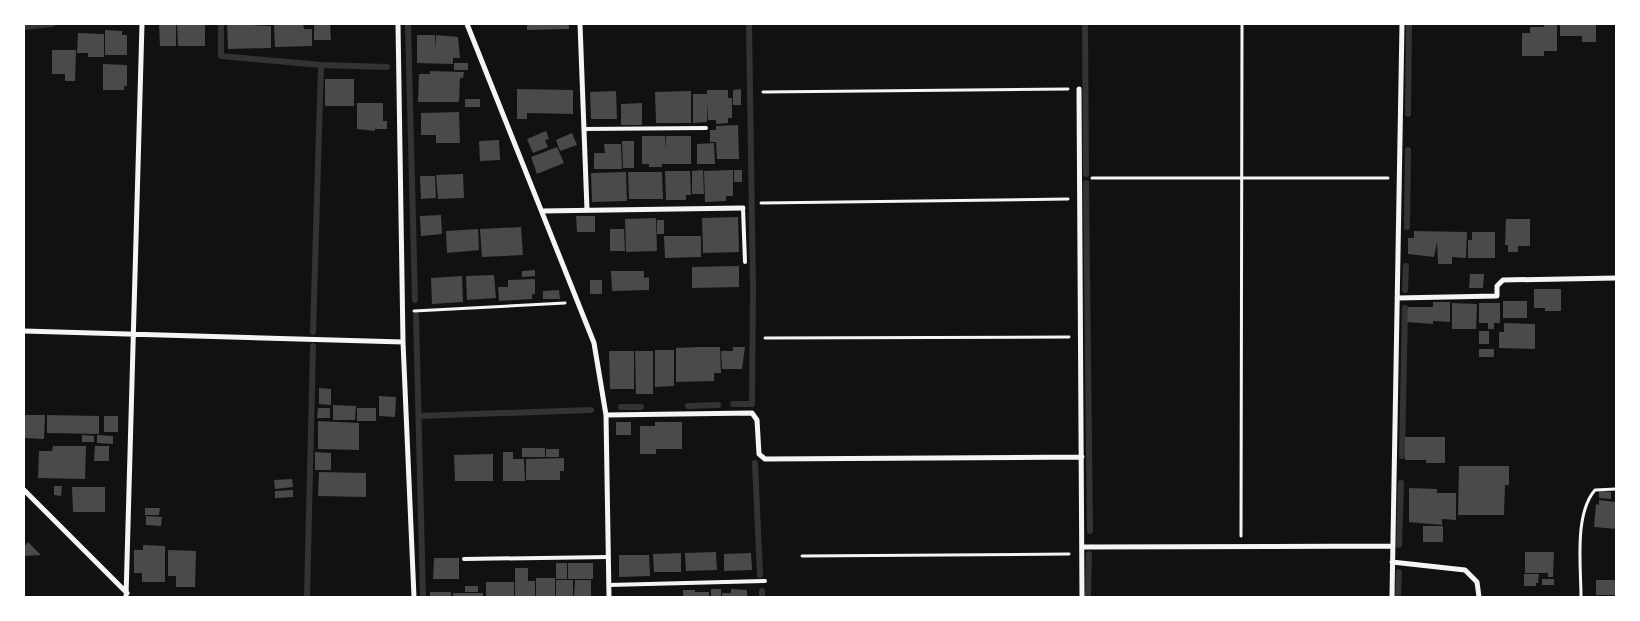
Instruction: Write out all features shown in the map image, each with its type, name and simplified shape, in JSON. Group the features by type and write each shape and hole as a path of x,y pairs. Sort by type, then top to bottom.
{"street":[{"path":"127,595 132,334 142,24"},
{"path":"398,24 403,311 414,597"},
{"path":"467,24 594,343 606,415 609,597"},
{"path":"580,24 587,210"},
{"path":"1392,597 1402,24"},
{"path":"1079,89 1082,597"},
{"path":"542,211 743,208"},
{"path":"1397,298 1497,296 1497,286 1503,280 1616,278"},
{"path":"24,331 404,342"},
{"path":"606,415 752,413 757,420 759,454 766,459 1082,456"},
{"path":"24,490 127,595"},
{"path":"1083,547 1393,546"},
{"path":"1392,562 1465,570 1478,582 1479,597"}],"lane":[{"path":"584,129 706,128"},
{"path":"743,208 744,262"},
{"path":"464,559 608,557"},
{"path":"609,585 766,581"}],"path":[{"path":"1241,547 1242,24"},
{"path":"763,92 1079,89"},
{"path":"1079,178 1399,178"},
{"path":"761,203 1079,198"},
{"path":"403,311 578,302"},
{"path":"765,338 1080,337"},
{"path":"1581,597 1580,533 1589,496 1595,490 1616,489"},
{"path":"802,556 1083,554"}],"building":[{"path":"159,24 176,24 176,46 160,46"},
{"path":"177,24 205,24 205,46 178,46"},
{"path":"227,24 271,26 271,48 228,49"},
{"path":"274,24 303,24 304,29 312,29 312,46 275,47"},
{"path":"314,24 330,24 331,40 314,40"},
{"path":"527,24 569,24 569,29 527,30"},
{"path":"1544,24 1557,24 1557,51 1544,51 1544,56 1522,56 1522,33 1530,33 1530,27 1544,27"},
{"path":"1560,24 1596,24 1596,42 1582,42 1582,36 1560,36"},
{"path":"105,30 122,31 122,35 127,35 127,55 105,55"},
{"path":"78,33 104,34 104,57 88,57 88,53 77,53"},
{"path":"417,35 435,35 435,50 436,35 458,37 460,58 453,58 453,64 417,63"},
{"path":"52,50 76,50 75,81 65,81 65,74 52,74"},
{"path":"454,63 468,63 468,70 454,70"},
{"path":"103,64 127,65 127,86 124,86 124,90 103,90"},
{"path":"430,71 464,72 463,78 460,78 459,102 418,102 419,74 430,74"},
{"path":"325,79 354,79 354,106 325,106"},
{"path":"517,89 573,90 573,114 527,113 527,119 517,119"},
{"path":"741,89 741,105 733,105 733,90"},
{"path":"707,90 728,90 728,98 732,98 732,118 728,118 728,123 716,124 716,120 708,120 708,101 707,122 693,123 693,94 707,94"},
{"path":"616,91 617,119 591,119 590,92"},
{"path":"691,91 691,123 656,123 655,92"},
{"path":"465,99 480,99 480,107 465,107"},
{"path":"357,103 383,103 383,121 387,121 387,129 375,129 375,131 357,129"},
{"path":"642,103 642,125 621,125 621,104"},
{"path":"459,112 460,143 436,143 436,135 421,135 421,113"},
{"path":"738,125 739,159 717,159 716,142 710,142 710,130 716,130 716,126"},
{"path":"546,131 549,139 545,140 548,147 533,153 527,139"},
{"path":"572,133 577,145 560,151 556,140"},
{"path":"642,136 665,136 665,150 666,136 691,136 691,164 662,164 662,167 649,167 649,164 642,164"},
{"path":"499,140 500,160 480,161 479,141"},
{"path":"622,141 634,141 634,168 623,168"},
{"path":"714,143 715,164 697,164 697,144"},
{"path":"604,144 621,144 622,169 594,169 594,153 605,153"},
{"path":"557,147 564,163 537,174 531,157"},
{"path":"703,170 704,194 692,194 692,171"},
{"path":"733,170 733,196 726,196 726,201 705,202 704,171"},
{"path":"734,170 742,170 742,182 734,182"},
{"path":"665,171 690,171 691,195 686,195 686,200 666,200"},
{"path":"626,172 627,201 592,202 591,173"},
{"path":"628,172 662,172 663,199 629,199"},
{"path":"463,174 464,198 438,199 436,175"},
{"path":"420,176 435,176 436,198 421,199"},
{"path":"441,215 442,234 421,236 420,216"},
{"path":"576,216 595,216 595,232 577,232"},
{"path":"738,217 739,252 703,253 702,218"},
{"path":"656,218 657,251 626,252 625,219"},
{"path":"1506,219 1530,219 1530,246 1518,246 1518,252 1508,252 1508,245 1505,245"},
{"path":"657,220 664,220 664,234 657,234"},
{"path":"521,227 523,255 482,257 480,229"},
{"path":"478,229 479,250 447,253 446,231"},
{"path":"610,229 624,229 625,251 610,251"},
{"path":"1414,231 1467,232 1466,258 1452,257 1452,264 1438,264 1437,242 1434,257 1408,254 1408,238 1414,238"},
{"path":"1472,232 1495,232 1495,258 1468,258 1468,240 1472,240"},
{"path":"664,236 701,236 701,257 665,258"},
{"path":"739,266 739,287 692,288 692,267"},
{"path":"535,270 535,276 522,277 522,271"},
{"path":"611,271 644,271 644,278 649,277 649,290 612,291"},
{"path":"1470,274 1484,274 1483,288 1469,288"},
{"path":"494,275 496,298 467,300 466,276"},
{"path":"462,276 463,302 432,304 431,278"},
{"path":"535,279 535,294 532,294 532,299 499,301 498,287 508,287 508,280"},
{"path":"590,280 602,280 602,294 590,294"},
{"path":"1534,289 1561,289 1561,311 1545,311 1545,308 1534,308"},
{"path":"559,290 560,299 543,299 543,291"},
{"path":"1503,301 1527,301 1527,318 1503,318"},
{"path":"1433,302 1450,302 1450,322 1433,321"},
{"path":"1452,303 1477,304 1476,329 1452,329"},
{"path":"1479,303 1500,303 1500,323 1494,323 1494,329 1488,329 1488,323 1479,323"},
{"path":"1408,307 1433,307 1433,324 1407,322"},
{"path":"1504,323 1535,324 1535,349 1499,348 1499,332 1504,332"},
{"path":"1479,331 1489,331 1489,344 1479,344"},
{"path":"720,347 721,373 714,373 714,381 676,382 676,348"},
{"path":"733,347 745,347 742,369 722,369 721,351 733,351"},
{"path":"1479,349 1494,349 1494,357 1479,357"},
{"path":"655,350 674,350 674,386 655,387"},
{"path":"609,351 634,351 634,389 610,389"},
{"path":"635,351 653,351 653,394 636,394"},
{"path":"319,388 331,389 331,405 319,404"},
{"path":"379,396 396,397 395,417 379,416"},
{"path":"333,405 356,406 355,420 333,420"},
{"path":"318,408 330,408 330,418 317,418"},
{"path":"357,408 376,408 376,421 357,421"},
{"path":"24,415 45,415 44,439 24,438"},
{"path":"47,415 99,416 99,434 47,433"},
{"path":"104,416 118,416 118,432 104,432"},
{"path":"318,421 359,423 359,450 318,449"},
{"path":"616,422 631,422 631,435 616,435"},
{"path":"655,422 682,422 682,449 656,449 656,454 640,454 640,426 655,426"},
{"path":"82,435 94,436 94,442 82,442"},
{"path":"97,435 113,436 113,444 97,443"},
{"path":"1405,437 1445,437 1445,463 1426,463 1426,460 1405,460"},
{"path":"53,446 86,446 85,479 38,478 39,451 52,451"},
{"path":"95,446 109,446 109,461 94,461"},
{"path":"522,448 545,448 545,457 522,457"},
{"path":"546,449 559,449 559,457 546,457"},
{"path":"315,452 331,453 331,470 315,470"},
{"path":"503,452 513,452 513,459 524,459 525,481 503,481"},
{"path":"493,454 493,481 455,481 454,455"},
{"path":"564,458 564,471 560,471 560,480 526,480 526,459"},
{"path":"1459,466 1509,466 1509,485 1505,485 1504,515 1458,515"},
{"path":"319,472 366,473 366,497 318,496"},
{"path":"292,479 293,487 275,489 274,480"},
{"path":"54,486 62,486 61,496 54,495"},
{"path":"72,487 105,487 105,512 73,512"},
{"path":"1409,488 1437,489 1437,493 1456,493 1456,520 1442,519 1442,525 1409,522"},
{"path":"293,490 293,497 275,498 275,491"},
{"path":"1599,491 1611,492 1611,499 1599,498"},
{"path":"1599,500 1616,502 1616,529 1594,527 1596,504 1599,505"},
{"path":"145,508 160,508 159,515 145,515"},
{"path":"146,516 162,517 161,526 146,525"},
{"path":"1423,526 1443,526 1443,542 1423,542"},
{"path":"28,542 41,555 24,556 24,547"},
{"path":"143,545 165,546 165,582 142,582 142,573 134,573 134,550 143,550"},
{"path":"168,550 196,551 195,587 176,587 176,576 168,576"},
{"path":"716,552 717,570 686,571 685,553"},
{"path":"1525,552 1554,552 1553,577 1548,577 1548,573 1525,573"},
{"path":"681,553 681,572 654,572 653,554"},
{"path":"751,553 752,570 724,571 724,554"},
{"path":"619,555 649,555 650,576 619,577"},
{"path":"434,558 459,558 459,579 433,579"},
{"path":"556,563 567,563 567,579 556,579"},
{"path":"568,563 593,563 593,579 568,579"},
{"path":"515,568 528,568 528,581 535,581 535,597 515,597"},
{"path":"1524,574 1539,574 1536,586 1524,586"},
{"path":"536,578 555,578 555,597 536,597"},
{"path":"1542,579 1554,579 1554,585 1542,585"},
{"path":"556,580 573,580 573,597 556,597"},
{"path":"575,580 591,580 591,597 574,597"},
{"path":"1596,580 1616,580 1616,595 1596,595"},
{"path":"486,582 514,582 514,597 486,597"},
{"path":"465,586 478,586 478,592 465,592"},
{"path":"711,589 721,589 721,597 711,597"},
{"path":"731,589 747,590 747,597 722,597 722,593 731,593"},
{"path":"683,590 695,590 695,597 683,597"},
{"path":"430,592 451,592 451,597 430,597"},
{"path":"695,592 709,592 709,597 695,597"},
{"path":"453,593 483,593 483,597 453,597"}],"waterway":[{"path":"24,27 52,24"},
{"path":"221,24 221,56 321,65 313,332"},
{"path":"408,24 415,300"},
{"path":"733,404 752,404 753,288 749,24"},
{"path":"1085,24 1086,174"},
{"path":"1408,114 1409,24"},
{"path":"321,65 387,67"},
{"path":"1407,227 1408,150"},
{"path":"1086,183 1090,531"},
{"path":"1405,290 1406,266"},
{"path":"1402,456 1405,308"},
{"path":"416,315 423,597"},
{"path":"307,597 313,346"},
{"path":"688,406 718,405"},
{"path":"621,407 641,407"},
{"path":"419,416 591,410"},
{"path":"755,463 760,575"},
{"path":"1399,545 1401,483"},
{"path":"1088,597 1089,554"},
{"path":"1398,597 1399,572"},
{"path":"762,591 762,597"}]}
